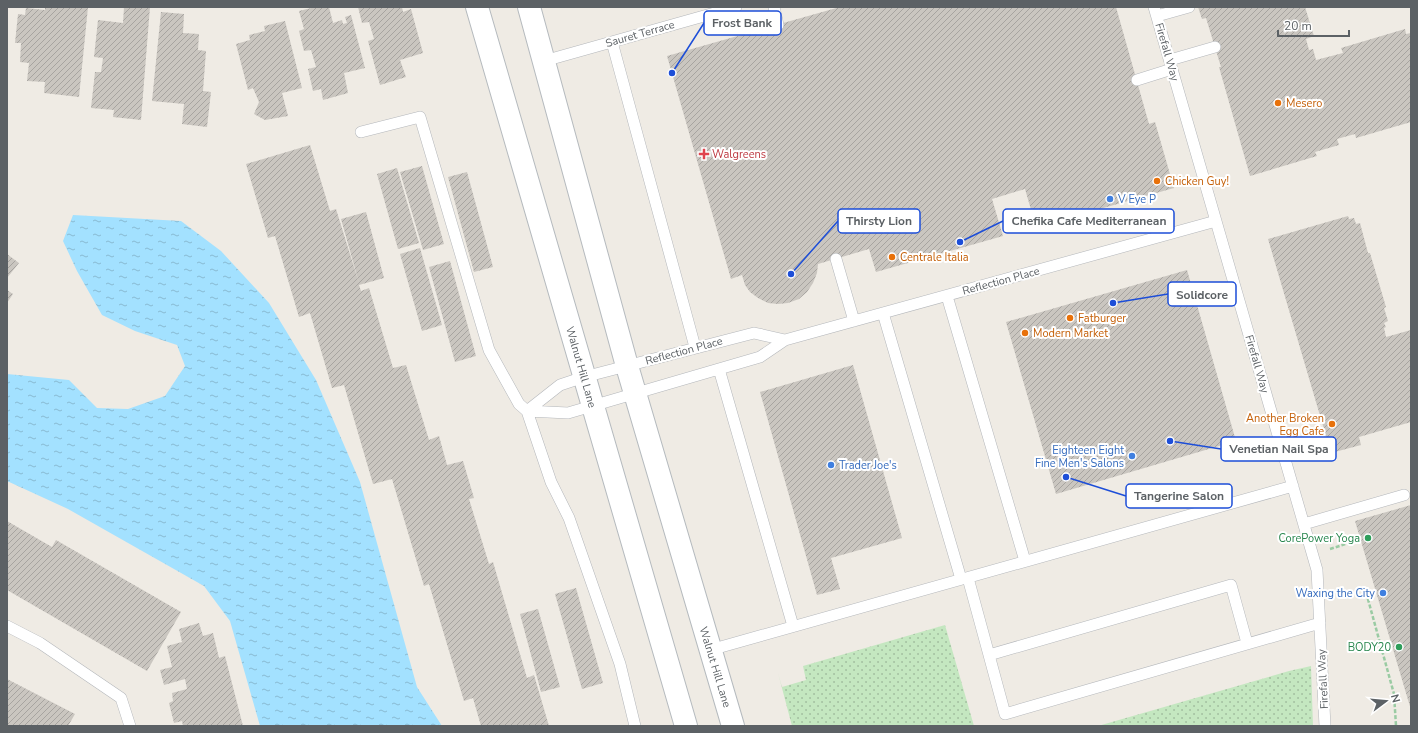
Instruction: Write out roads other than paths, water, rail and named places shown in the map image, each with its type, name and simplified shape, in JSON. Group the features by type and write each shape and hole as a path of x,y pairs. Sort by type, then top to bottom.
{"main road":[{"name":"Walnut Hill Lane","path":"477,7 686,726"},
{"name":"Walnut Hill Lane","path":"529,7 627,366 732,726"}],"lane":[{"name":"Sauret Terrace","path":"544,61 736,7"},
{"path":"774,7 778,25"},
{"path":"1155,12 1189,7"},
{"name":"Firefall Way","path":"1155,12 1317,570 1325,726"},
{"path":"612,42 695,347"},
{"path":"1137,80 1214,47"},
{"path":"361,132 420,117 489,350 519,404 527,411 551,482 569,518 618,657 635,726"},
{"name":"Reflection Place","path":"527,411 568,413 760,357 785,340 1216,221"},
{"path":"836,259 854,321"},
{"path":"947,296 1025,561"},
{"path":"883,313 964,579 989,655 1005,714 1320,623"},
{"name":"Reflection Place","path":"527,411 560,385 584,377 695,347 754,333 785,340"},
{"path":"719,369 793,626"},
{"path":"710,650 1293,486"},
{"path":"1304,524 1404,495"},
{"path":"989,655 1231,586 1247,643"},
{"path":"7,626 40,643 122,698 130,726"}],"water":[{"path":"73,215 181,221 221,251 269,303 316,380 360,482 417,687 442,726 260,726 230,621 204,586 68,509 7,481 7,374 69,380 97,408 128,409 165,396 185,366 177,345 135,331 102,315 77,271 63,241"}],"place":[{"name":"Frost Bank","path":"672,73"},
{"name":"Mesero","path":"1278,103"},
{"name":"Walgreens","path":"704,154"},
{"name":"Chicken Guy!","path":"1157,181"},
{"name":"V Eye P","path":"1110,199"},
{"name":"Chefika Cafe Mediterranean","path":"960,242"},
{"name":"Centrale Italia","path":"892,257"},
{"name":"Thirsty Lion","path":"791,274"},
{"name":"Solidcore","path":"1113,303"},
{"name":"Fatburger","path":"1070,318"},
{"name":"Modern Market","path":"1025,333"},
{"name":"Another Broken Egg Cafe","path":"1332,424"},
{"name":"Venetian Nail Spa","path":"1170,441"},
{"name":"Eighteen Eight Fine Men's Salons","path":"1132,456"},
{"name":"Trader Joe's","path":"831,465"},
{"name":"Tangerine Salon","path":"1066,477"},
{"name":"CorePower Yoga","path":"1368,538"},
{"name":"Waxing the City","path":"1383,593"},
{"name":"BODY20","path":"1399,647"}]}
